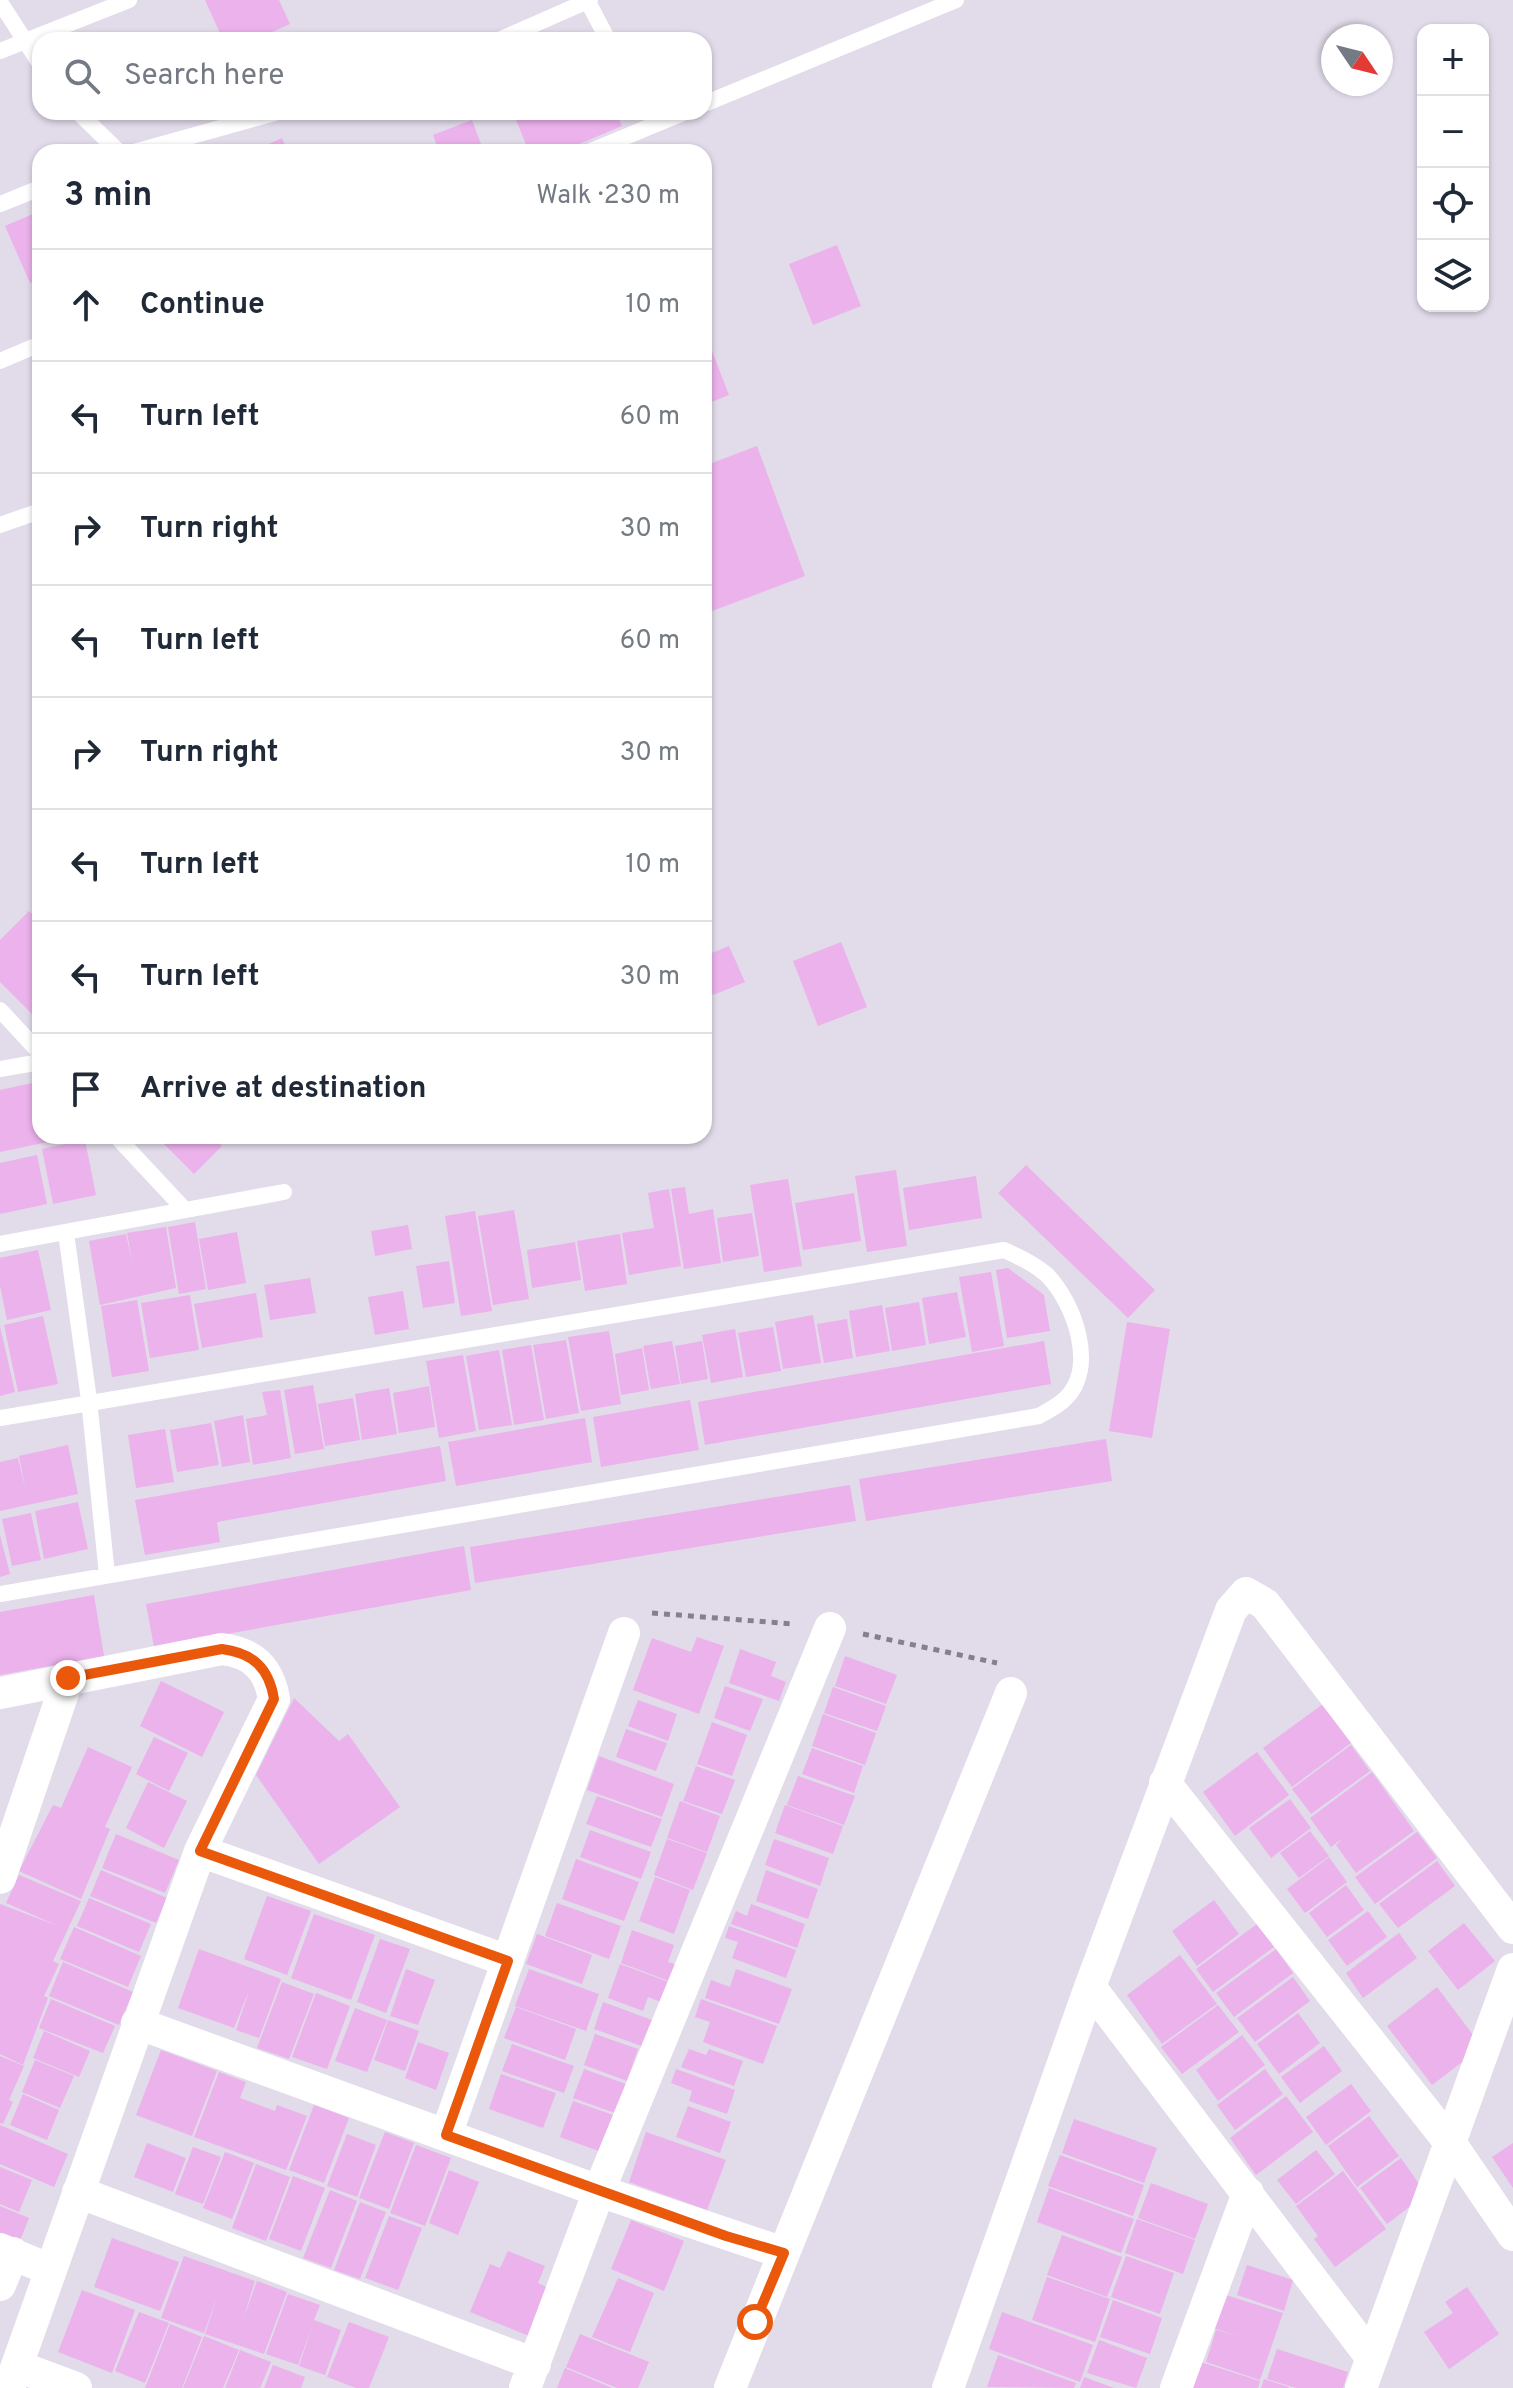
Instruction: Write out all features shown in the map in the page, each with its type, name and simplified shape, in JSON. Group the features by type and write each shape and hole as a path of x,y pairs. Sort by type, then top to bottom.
{"street":[{"path":"948,2388 1165,1783 1231,1610 1246,1593 1265,1604 1513,1928"},
{"path":"78,2192 530,2376 599,2191 830,1628"},
{"path":"446,2135 624,1633"},
{"path":"0,1693 222,1649 241,1651 258,1662 271,1682 274,1699 200,1851 13,2377 76,2388"},
{"path":"0,1878 68,1678"},
{"path":"730,2388 1011,1693"},
{"path":"1165,1783 1451,2144 1513,2235"},
{"path":"200,1851 508,1961"},
{"path":"1361,2388 1513,1969"},
{"path":"1090,1987 1371,2357"},
{"path":"137,2023 599,2191 784,2253"},
{"path":"1176,2388 1248,2193"},
{"path":"0,2285 7,2251 51,2270"}],"lane":[{"path":"49,32 129,0"},
{"path":"517,32 588,0 604,32"},
{"path":"712,101 956,0"},
{"path":"0,2 32,53"},
{"path":"0,51 32,39"},
{"path":"86,120 111,144"},
{"path":"163,144 249,120"},
{"path":"603,144 646,120"},
{"path":"0,204 32,191"},
{"path":"0,361 32,347"},
{"path":"0,525 32,514"},
{"path":"0,1010 32,1044"},
{"path":"0,1069 32,1063"},
{"path":"123,1144 185,1210"},
{"path":"0,1244 284,1192"},
{"path":"66,1233 89,1400 107,1575"},
{"path":"0,1418 89,1400 1004,1250 1048,1276 1067,1306 1081,1346 1078,1373 1066,1398 1039,1416 0,1594"}],"building":[{"path":"205,0 279,0 290,24 272,32 219,32"},
{"path":"472,120 481,144 436,144 433,135"},
{"path":"516,120 619,120 622,126 579,144 526,144"},
{"path":"282,138 285,144 269,144"},
{"path":"32,214 32,282 30,283 5,226"},
{"path":"837,245 861,306 813,325 789,264"},
{"path":"712,351 729,395 712,402"},
{"path":"757,446 805,576 712,611 712,463"},
{"path":"29,911 32,914 32,1014 0,982 0,940"},
{"path":"841,942 867,1007 818,1026 793,961"},
{"path":"729,946 745,982 713,995 712,953"},
{"path":"32,1083 32,1144 38,1144 0,1152 0,1090"},
{"path":"86,1144 96,1195 53,1204 42,1149"},
{"path":"164,1144 222,1146 194,1174"},
{"path":"37,1155 47,1204 0,1214 0,1163"},
{"path":"1026,1165 1155,1290 1128,1318 998,1193"},
{"path":"896,1170 907,1246 867,1252 855,1176"},
{"path":"976,1176 982,1218 909,1230 903,1188"},
{"path":"788,1179 802,1266 764,1272 750,1185"},
{"path":"685,1187 689,1214 713,1209 721,1263 684,1269 671,1189"},
{"path":"669,1189 681,1266 629,1275 622,1233 654,1228 648,1193"},
{"path":"854,1193 861,1241 803,1250 795,1203"},
{"path":"514,1210 529,1299 493,1305 478,1216"},
{"path":"475,1211 492,1311 461,1316 445,1216"},
{"path":"752,1213 759,1256 723,1262 717,1218"},
{"path":"195,1222 206,1289 179,1294 168,1227"},
{"path":"408,1225 412,1249 375,1256 371,1231"},
{"path":"166,1227 176,1288 100,1305 89,1241 126,1234 133,1266 127,1233"},
{"path":"237,1232 246,1283 208,1290 199,1239"},
{"path":"620,1234 627,1284 585,1291 577,1241"},
{"path":"575,1242 581,1280 532,1288 527,1250"},
{"path":"38,1250 51,1310 7,1320 0,1286 0,1258"},
{"path":"449,1261 455,1303 423,1308 416,1266"},
{"path":"1008,1268 1044,1295 1050,1331 1007,1338 996,1270"},
{"path":"991,1272 1004,1346 972,1352 959,1277"},
{"path":"310,1278 316,1313 270,1320 264,1285"},
{"path":"403,1291 409,1329 375,1335 368,1297"},
{"path":"957,1292 966,1337 929,1344 922,1298"},
{"path":"256,1293 263,1337 202,1348 194,1304"},
{"path":"190,1295 199,1350 150,1358 141,1303"},
{"path":"137,1300 149,1371 112,1377 101,1306"},
{"path":"919,1302 926,1345 892,1351 885,1308"},
{"path":"882,1305 890,1351 856,1357 849,1311"},
{"path":"813,1315 821,1363 783,1369 775,1322"},
{"path":"43,1316 58,1384 18,1392 4,1325"},
{"path":"847,1319 853,1358 824,1363 817,1324"},
{"path":"1127,1322 1170,1329 1152,1438 1109,1431"},
{"path":"0,1326 15,1392 0,1396"},
{"path":"773,1327 781,1371 746,1377 738,1333"},
{"path":"735,1329 743,1377 711,1383 702,1335"},
{"path":"609,1331 621,1404 581,1411 568,1337"},
{"path":"566,1340 579,1413 546,1419 533,1345"},
{"path":"672,1341 680,1384 651,1389 643,1346"},
{"path":"702,1341 708,1379 681,1384 675,1346"},
{"path":"1044,1341 1051,1384 705,1445 698,1402"},
{"path":"531,1345 544,1420 514,1425 502,1350"},
{"path":"642,1348 649,1390 621,1395 615,1354"},
{"path":"499,1350 512,1425 479,1430 466,1356"},
{"path":"463,1355 476,1431 439,1438 426,1361"},
{"path":"313,1385 324,1449 295,1454 284,1390"},
{"path":"429,1386 435,1427 399,1433 393,1393"},
{"path":"389,1388 397,1434 362,1440 355,1394"},
{"path":"280,1390 291,1458 253,1465 246,1419 267,1415 262,1392"},
{"path":"353,1398 360,1440 325,1446 318,1404"},
{"path":"690,1400 699,1450 601,1467 593,1417"},
{"path":"243,1415 250,1462 222,1467 214,1421"},
{"path":"585,1418 592,1462 456,1486 448,1442"},
{"path":"211,1423 219,1465 177,1472 170,1430"},
{"path":"165,1429 174,1482 136,1488 128,1435"},
{"path":"1106,1439 1112,1481 866,1521 859,1479"},
{"path":"68,1445 78,1494 0,1511 0,1462 18,1458 26,1491 19,1456"},
{"path":"440,1446 446,1481 217,1522 220,1542 145,1555 135,1500"},
{"path":"850,1485 856,1521 475,1583 470,1547"},
{"path":"78,1502 88,1549 44,1559 35,1511"},
{"path":"31,1513 41,1560 12,1566 2,1519"},
{"path":"0,1535 10,1574 0,1577"},
{"path":"464,1546 471,1590 154,1647 146,1604"},
{"path":"94,1595 104,1656 0,1675 0,1612"},
{"path":"697,1637 724,1646 699,1714 633,1690 652,1638 691,1652"},
{"path":"740,1649 776,1662 771,1676 786,1682 779,1701 729,1683"},
{"path":"845,1656 897,1675 886,1704 835,1686"},
{"path":"161,1681 224,1712 202,1757 140,1726"},
{"path":"725,1686 763,1699 750,1731 714,1718"},
{"path":"833,1687 886,1706 877,1731 824,1713"},
{"path":"294,1698 339,1741 348,1734 400,1807 319,1864 256,1775"},
{"path":"638,1700 677,1714 668,1741 628,1726"},
{"path":"1323,1704 1351,1743 1292,1787 1263,1748"},
{"path":"823,1714 876,1733 865,1765 812,1746"},
{"path":"712,1722 747,1735 732,1776 697,1764"},
{"path":"626,1729 667,1743 656,1771 616,1757"},
{"path":"154,1737 188,1753 169,1791 136,1774"},
{"path":"1351,1745 1370,1771 1311,1814 1292,1789"},
{"path":"88,1747 132,1767 105,1827 110,1829 81,1899 19,1871 53,1805 61,1808"},
{"path":"812,1748 863,1766 854,1793 802,1774"},
{"path":"1257,1752 1289,1795 1235,1836 1203,1792"},
{"path":"599,1756 674,1784 662,1817 587,1790"},
{"path":"696,1766 735,1780 722,1814 683,1801"},
{"path":"1372,1772 1414,1831 1356,1873 1336,1845 1343,1838 1331,1847 1310,1818"},
{"path":"798,1776 855,1796 844,1825 787,1805"},
{"path":"148,1782 187,1801 164,1848 126,1828"},
{"path":"597,1796 662,1819 651,1847 586,1824"},
{"path":"1290,1799 1311,1828 1271,1858 1249,1828"},
{"path":"680,1801 720,1816 707,1852 667,1838"},
{"path":"785,1805 843,1826 833,1854 775,1833"},
{"path":"590,1830 651,1852 641,1879 580,1857"},
{"path":"1310,1831 1329,1856 1299,1878 1280,1853"},
{"path":"1417,1832 1437,1858 1375,1904 1355,1877"},
{"path":"116,1834 179,1860 165,1893 102,1868"},
{"path":"667,1839 707,1853 693,1890 654,1875"},
{"path":"774,1839 829,1858 820,1886 765,1865"},
{"path":"1329,1857 1347,1882 1305,1913 1287,1889"},
{"path":"576,1859 639,1882 624,1921 562,1899"},
{"path":"1437,1861 1455,1886 1398,1928 1379,1904"},
{"path":"101,1870 167,1898 156,1923 90,1896"},
{"path":"766,1870 818,1889 808,1919 756,1901"},
{"path":"19,1875 81,1901 53,1961 59,1964 44,1996 48,1998 23,2065 0,2054 0,1904 58,1926 6,1903"},
{"path":"655,1877 690,1890 674,1934 639,1921"},
{"path":"1346,1885 1364,1910 1327,1937 1309,1913"},
{"path":"267,1896 311,1911 287,1975 244,1959"},
{"path":"89,1898 151,1924 139,1952 77,1926"},
{"path":"1214,1900 1239,1934 1197,1966 1172,1931"},
{"path":"557,1903 621,1926 609,1959 545,1936"},
{"path":"751,1904 805,1924 797,1948 731,1924 736,1911 747,1916"},
{"path":"1368,1911 1387,1937 1347,1966 1328,1940"},
{"path":"314,1914 375,1935 351,2000 291,1978"},
{"path":"1464,1923 1495,1961 1458,1990 1428,1951"},
{"path":"1257,1924 1274,1947 1213,1992 1196,1969"},
{"path":"729,1926 796,1950 786,1978 732,1958 738,1942 725,1938"},
{"path":"74,1927 141,1956 128,1987 60,1959"},
{"path":"632,1930 674,1945 668,1962 684,1967 677,1984 621,1963"},
{"path":"1399,1933 1417,1958 1363,1998 1346,1973"},
{"path":"537,1934 592,1955 582,1984 526,1964"},
{"path":"380,1939 410,1949 386,2013 357,2002"},
{"path":"199,1949 281,1979 259,2038 236,2030 250,1988 234,2028 178,2008"},
{"path":"1276,1949 1293,1973 1234,2017 1216,1993"},
{"path":"1180,1955 1217,2004 1162,2044 1127,1995"},
{"path":"63,1962 133,1992 119,2025 49,1996"},
{"path":"620,1964 677,1985 669,2005 648,1997 643,2011 608,1998"},
{"path":"406,1969 435,1980 418,2025 390,2016"},
{"path":"529,1969 599,1994 586,2031 515,2006"},
{"path":"736,1969 792,1989 779,2024 705,1998 711,1980 730,1987"},
{"path":"1293,1977 1310,2001 1255,2042 1237,2018"},
{"path":"282,1982 314,1994 289,2059 257,2048"},
{"path":"1437,1987 1482,2047 1432,2085 1387,2026"},
{"path":"316,1993 350,2006 327,2069 292,2057"},
{"path":"51,1999 115,2026 103,2053 39,2028"},
{"path":"701,1999 777,2026 763,2064 703,2042 710,2022 695,2017"},
{"path":"603,2002 663,2024 653,2050 594,2029"},
{"path":"1218,2005 1239,2032 1182,2074 1161,2047"},
{"path":"516,2007 576,2029 565,2060 504,2038"},
{"path":"355,2008 387,2020 367,2072 335,2061"},
{"path":"1298,2013 1320,2043 1279,2074 1257,2044"},
{"path":"388,2020 419,2031 405,2071 374,2060"},
{"path":"44,2031 90,2051 79,2077 33,2058"},
{"path":"595,2034 638,2049 627,2081 584,2065"},
{"path":"1242,2035 1265,2065 1218,2101 1196,2070"},
{"path":"418,2042 449,2053 436,2090 405,2078"},
{"path":"512,2044 574,2066 564,2093 502,2071"},
{"path":"1324,2046 1342,2071 1300,2103 1281,2077"},
{"path":"689,2049 706,2055 709,2049 743,2061 734,2086 681,2067"},
{"path":"161,2050 217,2071 192,2136 136,2115"},
{"path":"0,2056 24,2066 9,2100 13,2102 3,2124 0,2123"},
{"path":"35,2060 74,2076 60,2108 22,2092"},
{"path":"584,2069 626,2084 626,2117 573,2098"},
{"path":"676,2069 735,2090 727,2114 689,2101 692,2091 671,2083"},
{"path":"1265,2069 1283,2094 1235,2130 1217,2105"},
{"path":"219,2072 246,2082 240,2098 275,2111 277,2105 307,2116 286,2170 194,2137"},
{"path":"501,2074 556,2093 543,2128 489,2109"},
{"path":"1351,2084 1371,2111 1326,2145 1306,2117"},
{"path":"23,2094 59,2110 47,2140 10,2125"},
{"path":"1286,2096 1313,2132 1256,2175 1230,2138"},
{"path":"573,2101 625,2119 604,2153 560,2137"},
{"path":"314,2105 349,2118 324,2183 289,2170"},
{"path":"688,2106 731,2122 720,2153 676,2137"},
{"path":"1369,2116 1399,2156 1357,2187 1328,2146"},
{"path":"1074,2119 1157,2148 1144,2183 1062,2153"},
{"path":"0,2125 68,2154 54,2187 0,2164"},
{"path":"385,2132 414,2143 389,2209 359,2198"},
{"path":"646,2132 726,2160 707,2210 629,2182"},
{"path":"347,2134 376,2145 357,2197 327,2186"},
{"path":"147,2143 186,2158 173,2192 134,2177"},
{"path":"1513,2143 1513,2188 1492,2157"},
{"path":"416,2145 451,2158 425,2226 390,2213"},
{"path":"193,2147 221,2157 203,2204 175,2194"},
{"path":"1316,2150 1335,2174 1296,2204 1277,2180"},
{"path":"225,2152 254,2163 232,2219 203,2208"},
{"path":"1060,2155 1144,2185 1133,2216 1048,2186"},
{"path":"1401,2158 1426,2194 1387,2224 1360,2188"},
{"path":"256,2164 290,2177 266,2241 232,2228"},
{"path":"0,2167 32,2180 19,2212 0,2204"},
{"path":"449,2170 479,2182 458,2235 429,2223"},
{"path":"1343,2171 1386,2229 1335,2267 1314,2239 1318,2236 1296,2206"},
{"path":"293,2176 325,2188 301,2251 269,2239"},
{"path":"1151,2183 1208,2204 1195,2239 1138,2218"},
{"path":"1049,2188 1134,2219 1121,2253 1037,2222"},
{"path":"330,2190 357,2201 331,2268 303,2258"},
{"path":"360,2202 386,2212 360,2279 334,2270"},
{"path":"0,2206 29,2218 19,2243 0,2235"},
{"path":"389,2216 422,2228 398,2290 365,2278"},
{"path":"1137,2219 1195,2240 1183,2274 1125,2253"},
{"path":"631,2220 684,2241 664,2291 611,2269"},
{"path":"1062,2235 1122,2257 1107,2297 1047,2275"},
{"path":"112,2238 179,2262 160,2311 94,2287"},
{"path":"508,2251 545,2266 538,2283 548,2288 529,2336 470,2312 490,2264 500,2268"},
{"path":"184,2256 255,2281 243,2320 257,2281 287,2292 264,2354 205,2334 218,2295 204,2333 161,2318"},
{"path":"1126,2256 1174,2273 1160,2314 1111,2297"},
{"path":"1247,2265 1293,2280 1284,2311 1237,2295"},
{"path":"1047,2277 1110,2299 1095,2342 1032,2320"},
{"path":"618,2278 654,2293 630,2352 592,2337"},
{"path":"1467,2287 1499,2334 1449,2369 1424,2332 1453,2313 1445,2302"},
{"path":"82,2290 135,2310 112,2373 58,2352"},
{"path":"1213,2291 1283,2313 1260,2380 1206,2362 1216,2330 1242,2337 1202,2325"},
{"path":"288,2294 320,2305 314,2320 341,2330 325,2375 299,2366 313,2324 298,2365 266,2354"},
{"path":"1113,2300 1162,2318 1150,2354 1100,2337"},
{"path":"139,2312 169,2323 145,2383 115,2371"},
{"path":"1002,2312 1093,2345 1080,2382 989,2349"},
{"path":"349,2322 389,2337 369,2388 356,2388 327,2377"},
{"path":"170,2324 202,2337 182,2388 145,2388"},
{"path":"580,2334 649,2362 638,2388 617,2388 566,2367"},
{"path":"204,2336 239,2350 223,2388 183,2388"},
{"path":"1099,2340 1147,2358 1136,2388 1087,2373"},
{"path":"1277,2349 1348,2372 1343,2388 1296,2388 1267,2379"},
{"path":"240,2350 271,2362 260,2388 225,2388"},
{"path":"998,2355 1076,2383 1074,2388 987,2387"},
{"path":"1188,2358 1260,2381 1258,2388 1183,2388"},
{"path":"273,2365 305,2377 301,2388 264,2388"},
{"path":"565,2368 612,2388 557,2388"},
{"path":"1084,2377 1114,2388 1080,2388"},
{"path":"1264,2379 1289,2387 1289,2388 1261,2388"}],"route":[{"path":"68,1678 141,1667 222,1649 241,1651 258,1662 271,1682 274,1699 200,1851 508,1961 446,2135 726,2236 784,2253 755,2322"}]}
